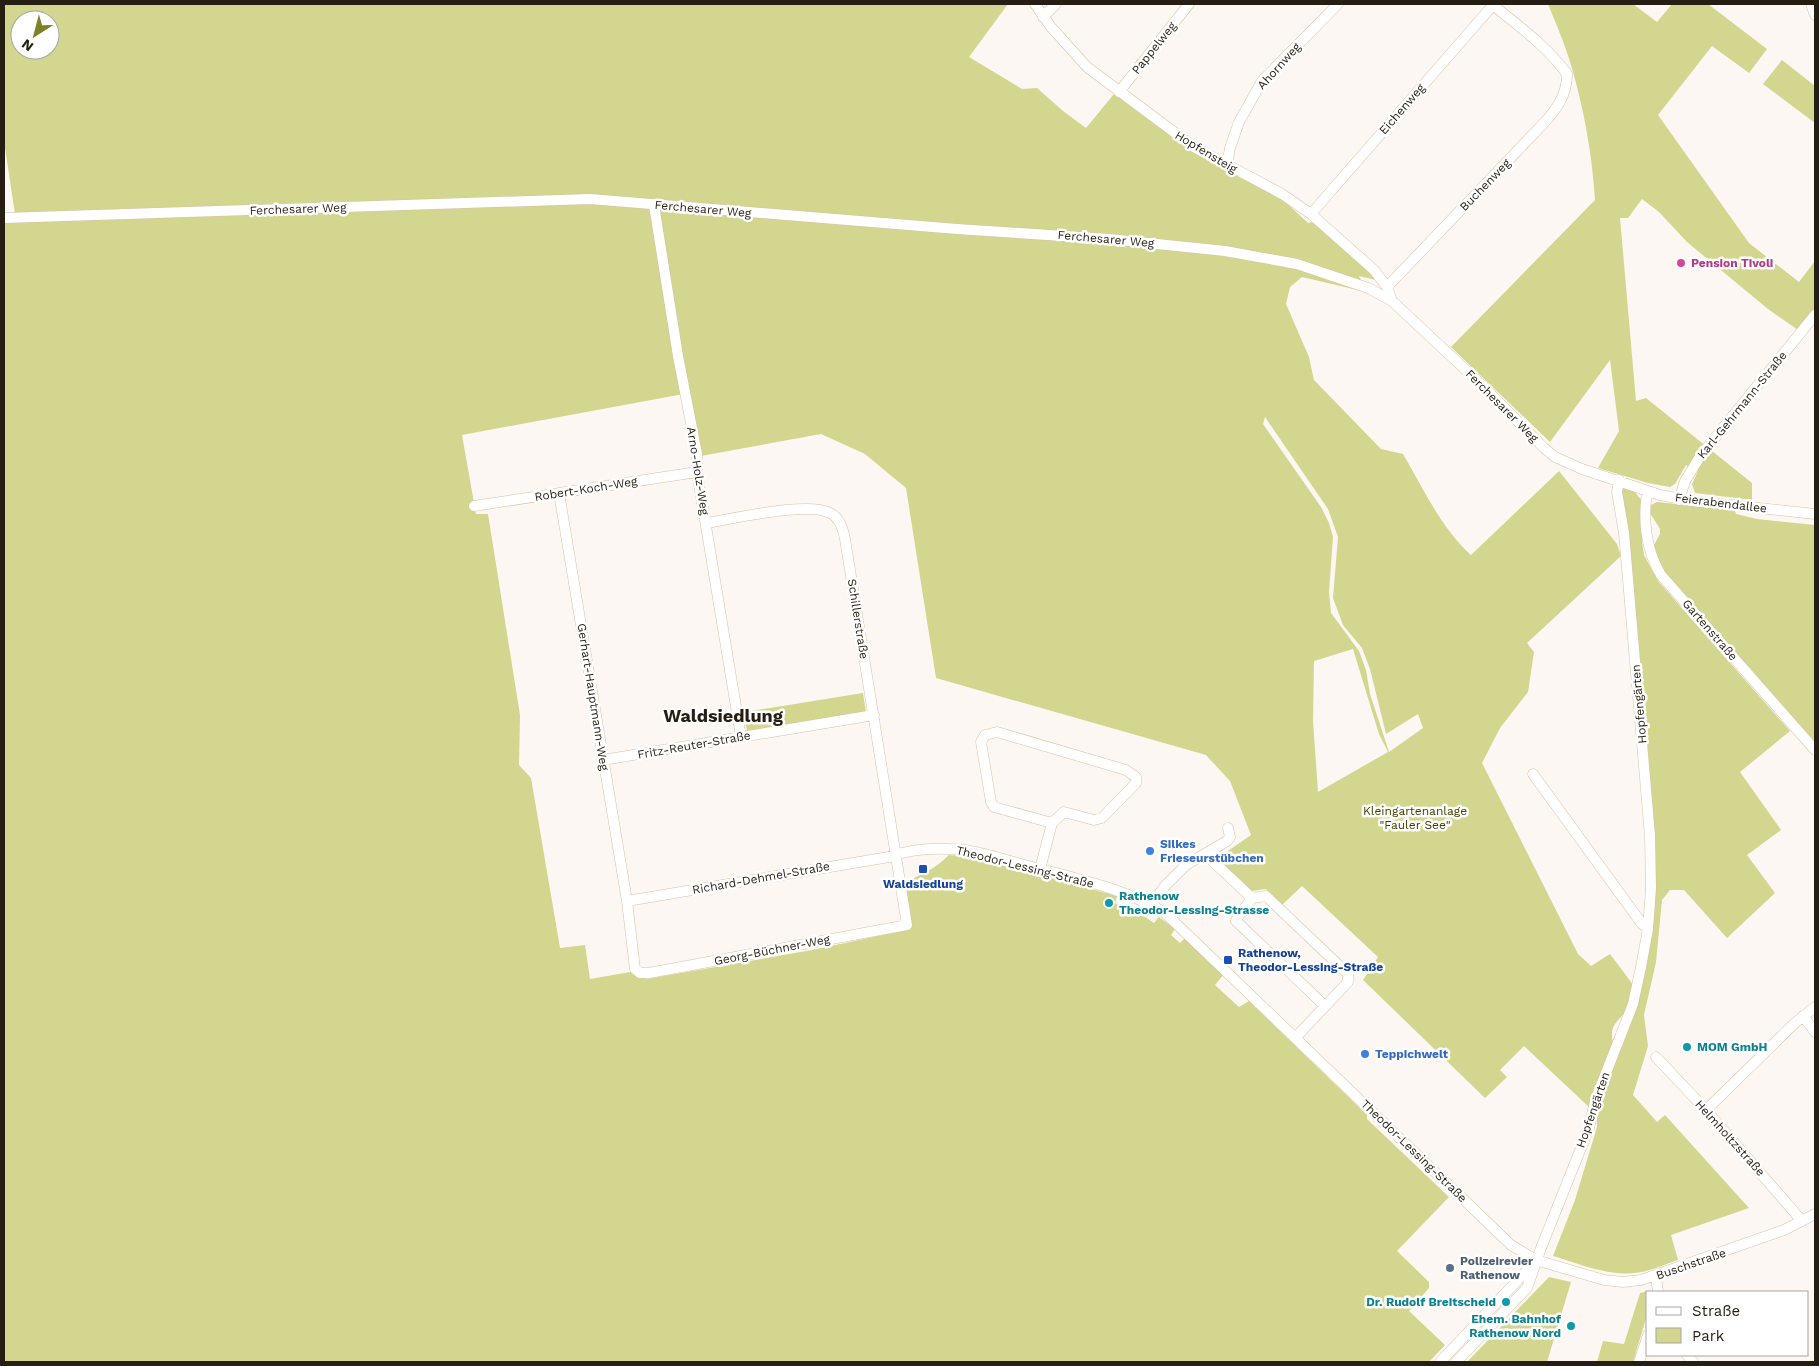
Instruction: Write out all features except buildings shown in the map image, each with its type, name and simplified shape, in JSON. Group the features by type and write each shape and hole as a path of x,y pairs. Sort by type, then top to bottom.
{"street":[{"name":"Hopfensteig","path":"1035,4 1068,48 1087,67 1194,147 1282,194 1311,214 1374,270 1387,287"},
{"path":"1043,17 1056,4"},
{"name":"Pappelweg","path":"1119,92 1190,4"},
{"name":"Ahornweg","path":"1227,166 1230,148 1239,122 1262,81 1338,4"},
{"name":"Buchenweg","path":"1387,287 1552,114 1564,94 1567,74 1560,65 1537,42 1492,4"},
{"name":"Eichenweg","path":"1311,214 1492,4"},
{"path":"1811,4 1815,15"},
{"name":"Ferchesarer Weg","path":"4,218 590,198 654,205 957,229 1099,238 1225,251 1297,264 1368,288 1392,301 1482,385 1555,457 1582,469 1623,482"},
{"name":"Arno-Holz-Weg","path":"654,205 678,356 697,454 698,472 741,737"},
{"name":"Ferchesarer Weg","path":"1387,287 1392,301"},
{"name":"Karl-Gehrmann-Straße","path":"1679,500 1685,481 1701,455 1812,327 1815,315"},
{"name":"Robert-Koch-Weg","path":"474,506 698,472"},
{"name":"Feierabendallee","path":"1623,482 1647,492 1679,500 1815,514"},
{"name":"Hopfengärten","path":"1456,1362 1527,1288 1536,1260 1588,1128 1595,1101 1632,1004 1648,928 1650,836 1624,533 1617,492 1623,482"},
{"name":"Gartenstraße","path":"1647,492 1646,516 1649,550 1660,575 1815,750"},
{"name":"Gerhart-Hauptmann-Weg","path":"559,493 626,901"},
{"name":"Schillerstraße","path":"706,523 800,508 818,508 831,513 840,523 845,539 896,854"},
{"name":"Fritz-Reuter-Straße","path":"603,760 874,715"},
{"path":"1040,869 1052,823 1064,812 1094,820 1102,818 1136,783 1136,777 1126,770 997,732 985,735 981,742 991,802 994,807 1052,823"},
{"path":"1533,774 1562,823 1642,924 1648,928"},
{"path":"1151,905 1186,865 1227,841 1230,837 1228,828"},
{"name":"Theodor-Lessing-Straße","path":"896,854 951,849 978,853 1114,889 1151,905 1176,923 1506,1240 1521,1252 1536,1260 1561,1267"},
{"name":"Georg-Büchner-Weg","path":"626,901 635,969 640,973 649,973 907,925 896,854"},
{"name":"Richard-Dehmel-Straße","path":"626,901 889,857 896,854"},
{"path":"1205,854 1252,898"},
{"path":"1252,898 1266,896 1348,974 1348,982 1296,1037"},
{"path":"1252,898 1236,921 1325,1006"},
{"path":"1706,1110 1803,1016 1815,1007"},
{"path":"1803,1016 1815,1032"},
{"name":"Helmholtzstraße","path":"1656,1057 1706,1110 1802,1221"},
{"name":"Buschstraße","path":"1561,1267 1614,1282 1641,1280 1784,1230 1815,1214"},
{"path":"1440,1362 1536,1260"},
{"path":"1656,1276 1658,1291"},
{"path":"1639,1362 1646,1340"}],"green space":[{"name":"Kleingartenanlage \"Fauler See\"","path":"4,4 1008,4 969,57 1022,89 1037,88 1086,128 1114,94 1188,149 1281,198 1308,223 1312,222 1380,281 1359,276 1366,292 1302,277 1290,287 1286,304 1309,357 1314,380 1381,449 1403,454 1433,507 1460,544 1471,555 1559,471 1617,544 1621,556 1527,643 1534,652 1528,692 1500,728 1482,763 1578,954 1591,966 1610,954 1634,986 1629,1006 1612,1030 1613,1042 1590,1101 1590,1108 1524,1046 1500,1070 1507,1077 1485,1098 1363,980 1378,957 1302,886 1282,905 1266,889 1251,891 1215,860 1251,835 1230,781 1206,755 936,678 906,488 865,454 821,434 701,456 689,393 462,435 476,514 488,514 520,715 519,765 531,778 560,948 585,945 590,979 630,972 647,979 812,950 906,930 904,882 928,871 949,855 974,857 1117,896 1115,903 1139,913 1154,923 1159,917 1175,929 1171,935 1180,943 1185,938 1224,974 1215,985 1239,1007 1249,1001 1367,1115 1367,1119 1449,1197 1397,1251 1429,1282 1429,1288 1409,1311 1445,1345 1429,1362 4,1362 4,222 16,221 4,141","holes":["1265,417 1328,509 1338,537 1333,598 1343,625 1362,648 1370,669 1386,734 1418,714 1423,728 1389,752 1370,694 1366,670 1359,651 1331,613 1329,592 1333,537 1329,523 1321,507 1263,424","1353,649 1379,734 1388,752 1318,792 1313,721 1314,661"]},
{"path":"1548,4 1633,4 1657,22 1672,4 1708,4 1767,49 1749,73 1712,46 1658,115 1749,243 1799,282 1815,261 1815,313 1798,330 1768,309 1687,242 1659,212 1642,199 1628,218 1620,218 1636,401 1646,398 1752,483 1752,500 1695,493 1692,484 1698,471 1686,465 1675,484 1670,487 1648,483 1598,468 1619,431 1610,360 1550,442 1451,347 1595,200 1590,149 1580,98 1569,57"},
{"path":"1782,60 1815,86 1815,123 1763,84"},
{"path":"1621,486 1634,491 1642,501 1642,542 1644,555 1658,581 1790,731 1740,772 1781,830 1747,855 1775,893 1727,938 1684,890 1670,890 1662,900 1656,962 1644,1015 1648,1046 1633,1095 1657,1122 1665,1115 1749,1208 1671,1235 1678,1260 1650,1270 1630,1273 1608,1272 1553,1256 1575,1200 1597,1127 1597,1105 1635,1007 1652,890"},
{"path":"1657,502 1735,510 1736,514 1757,519 1815,525 1815,742 1661,568 1656,559 1654,545 1660,534 1660,529 1650,513 1651,505"},
{"path":"863,693 866,712 747,731 744,712"},
{"path":"1549,1277 1571,1282 1547,1362 1467,1362"},
{"path":"1646,1292 1646,1319 1633,1362 1597,1362 1603,1341 1624,1344 1640,1293"}],"place":[{"name":"Pension Tivoli","path":"1681,263"},
{"name":"Silkes Frieseurstübchen","path":"1150,851"},
{"name":"Waldsiedlung","path":"923,869"},
{"name":"Rathenow Theodor-Lessing-Strasse","path":"1109,903"},
{"name":"Rathenow, Theodor-Lessing-Straße","path":"1228,960"},
{"name":"MOM GmbH","path":"1687,1047"},
{"name":"Teppichwelt","path":"1365,1054"},
{"name":"Polizeirevier Rathenow","path":"1450,1268"},
{"name":"Dr. Rudolf Breitscheid","path":"1506,1302"},
{"name":"Ehem. Bahnhof Rathenow Nord","path":"1571,1326"}],"district":[{"name":"Waldsiedlung","path":"723,715"}]}
